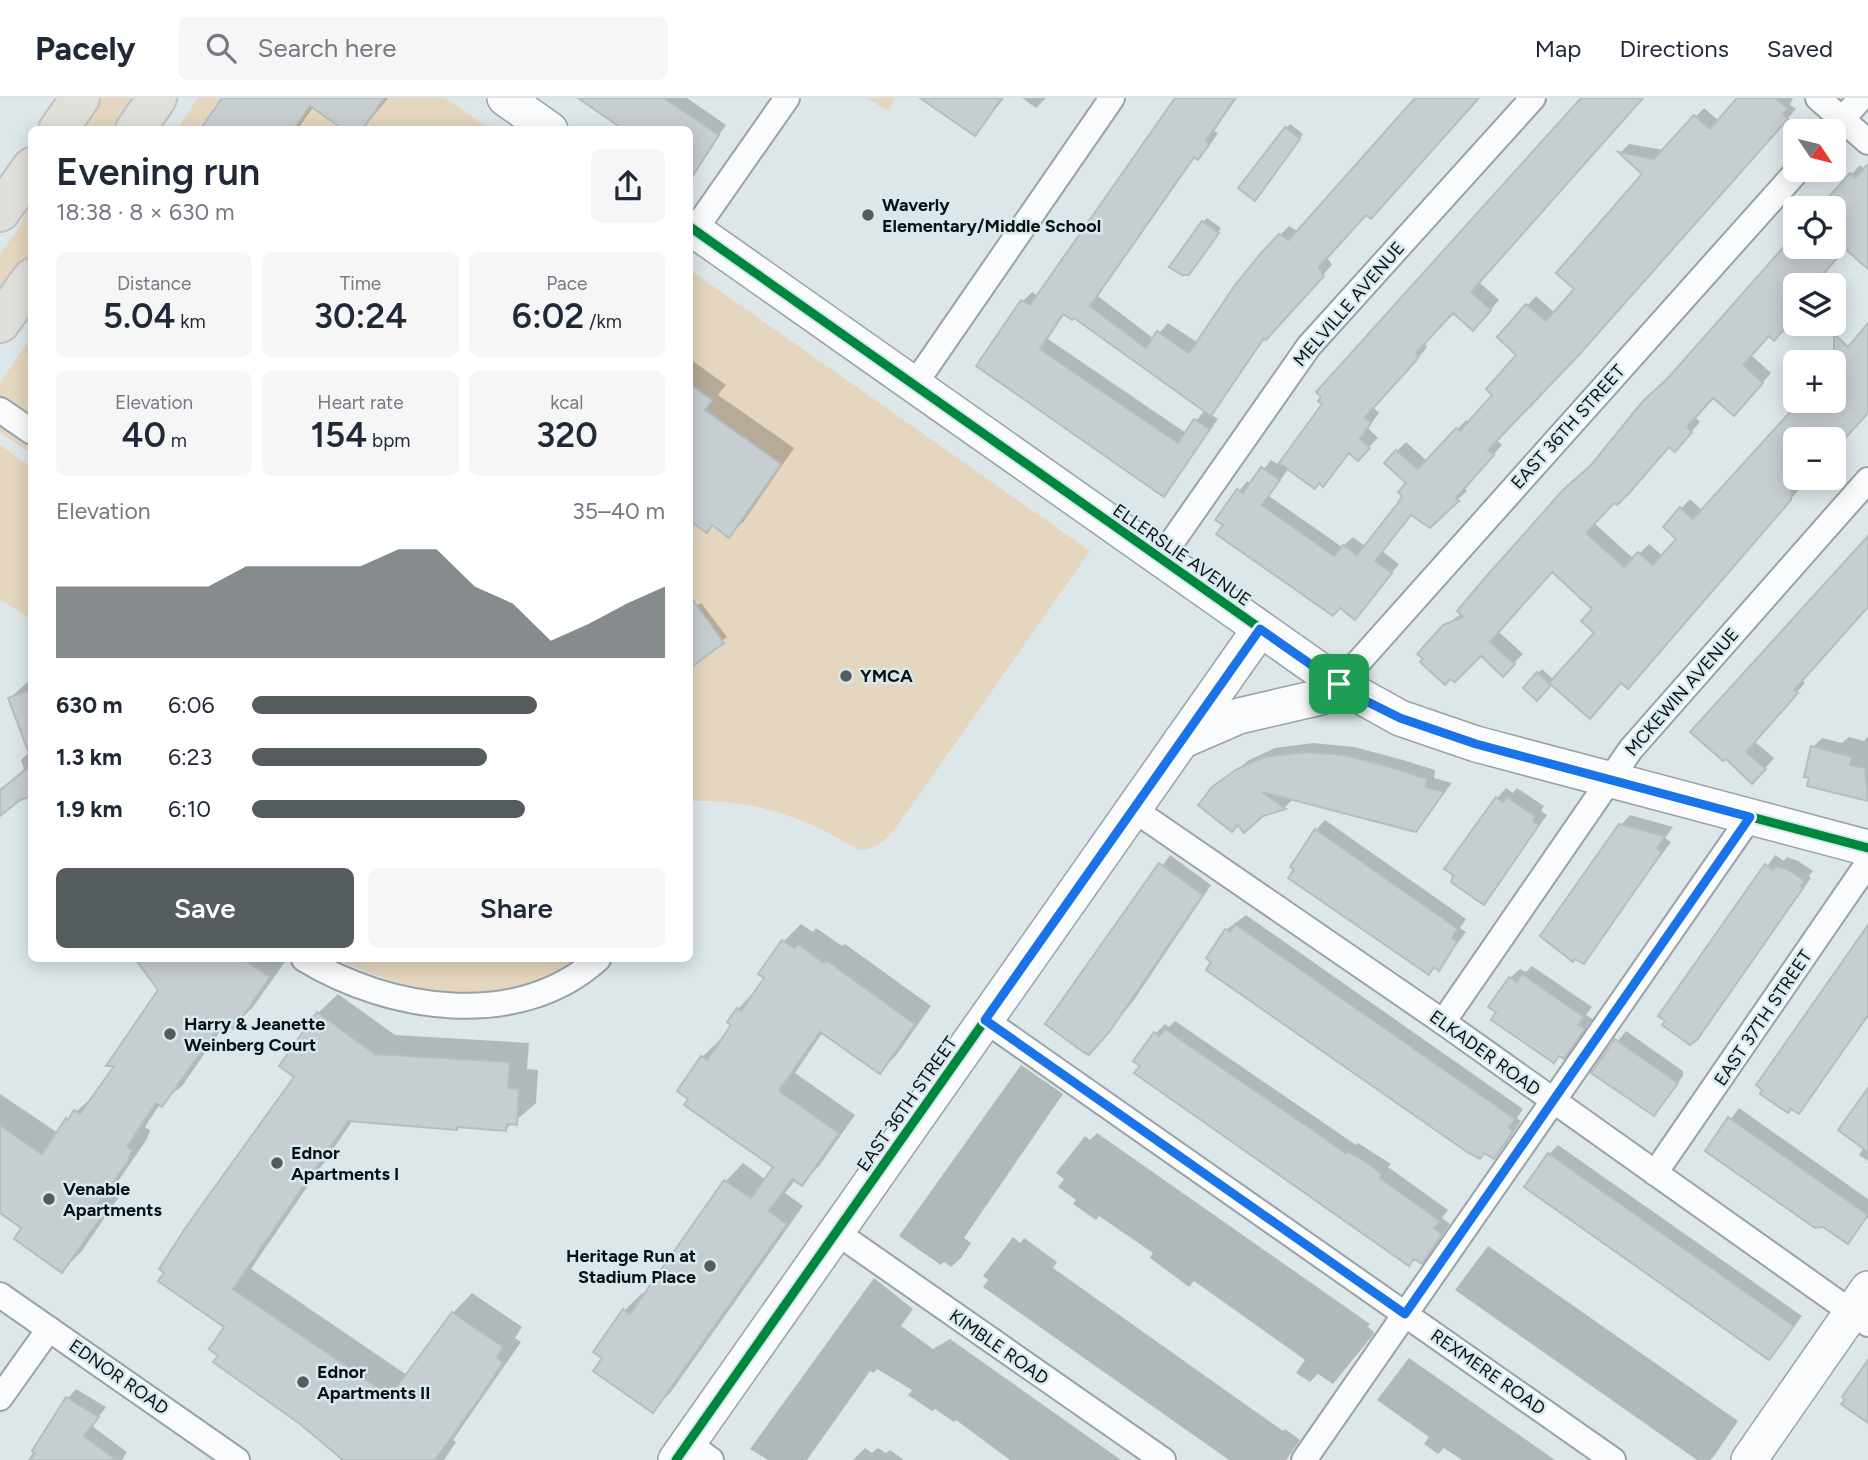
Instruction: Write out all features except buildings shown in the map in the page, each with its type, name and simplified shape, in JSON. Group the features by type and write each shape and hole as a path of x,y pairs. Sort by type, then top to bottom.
{"main road":[{"path":"61,126 80,98"},
{"path":"138,126 157,98"},
{"path":"0,212 28,173"},
{"path":"0,323 28,284"}],"street":[{"path":"505,98 544,126"},
{"path":"693,228 787,98"},
{"path":"914,385 1112,98"},
{"name":"MELVILLE AVENUE","path":"1160,559 1309,346 1533,98"},
{"path":"1818,98 1833,119"},
{"path":"1842,119 1861,98"},
{"path":"1846,130 1868,142"},
{"name":"EAST 36TH STREET","path":"1339,684 1787,182"},
{"name":"ELLERSLIE AVENUE","path":"693,230 1260,629 1377,707 1434,731 1868,848"},
{"path":"0,410 28,429"},
{"name":"MCKEWIN AVENUE","path":"1443,1022 1631,749 1868,480"},
{"name":"EAST 36TH STREET","path":"691,1454 836,1232 1260,629"},
{"path":"1181,741 1239,716 1321,697 1339,684"},
{"name":"ELKADER ROAD","path":"1133,809 1443,1022 1655,1172 1863,1309"},
{"path":"1304,1460 1750,817"},
{"name":"EAST 37TH STREET","path":"1655,1172 1868,863"},
{"path":"311,962 378,991 417,1000 468,1005 520,1002 544,994 563,985 594,962"},
{"name":"REXMERE ROAD","path":"985,1020 1613,1460"},
{"name":"KIMBLE ROAD","path":"836,1232 1163,1460"},
{"name":"EDNOR ROAD","path":"0,1295 237,1460"},
{"path":"1749,1460 1863,1309"},
{"path":"0,1398 49,1328"}],"shaded area":[{"path":"95,98 143,98 123,126 76,126"},
{"path":"198,98 445,98 486,126 179,126"},
{"path":"866,98 896,98 888,111"},
{"path":"28,207 28,262 0,303 0,254 19,228"},
{"name":"YMCA","path":"693,272 1090,551 896,827 876,846 859,850 818,828 778,812 714,801 693,801"},
{"path":"28,341 28,452 0,432 0,383"},
{"path":"0,445 28,465 28,618 0,599"},
{"path":"344,962 573,962 551,976 522,987 491,992 427,989"}],"cycle path":[{"path":"693,229 1339,684 1400,718 1476,744 1868,848"},
{"path":"676,1460 1260,629"}],"place":[{"name":"Waverly Elementary/Middle School","path":"868,215"},
{"name":"YMCA","path":"846,676"},
{"name":"Harry & Jeanette Weinberg Court","path":"170,1034"},
{"name":"Ednor Apartments I","path":"277,1163"},
{"name":"Venable Apartments","path":"49,1199"},
{"name":"Heritage Run at Stadium Place","path":"710,1266"},
{"name":"Ednor Apartments II","path":"303,1382"}],"route":[{"path":"1260,629 1339,684 1377,707 1434,731 1750,817 1405,1314 985,1020 1260,629"}]}
